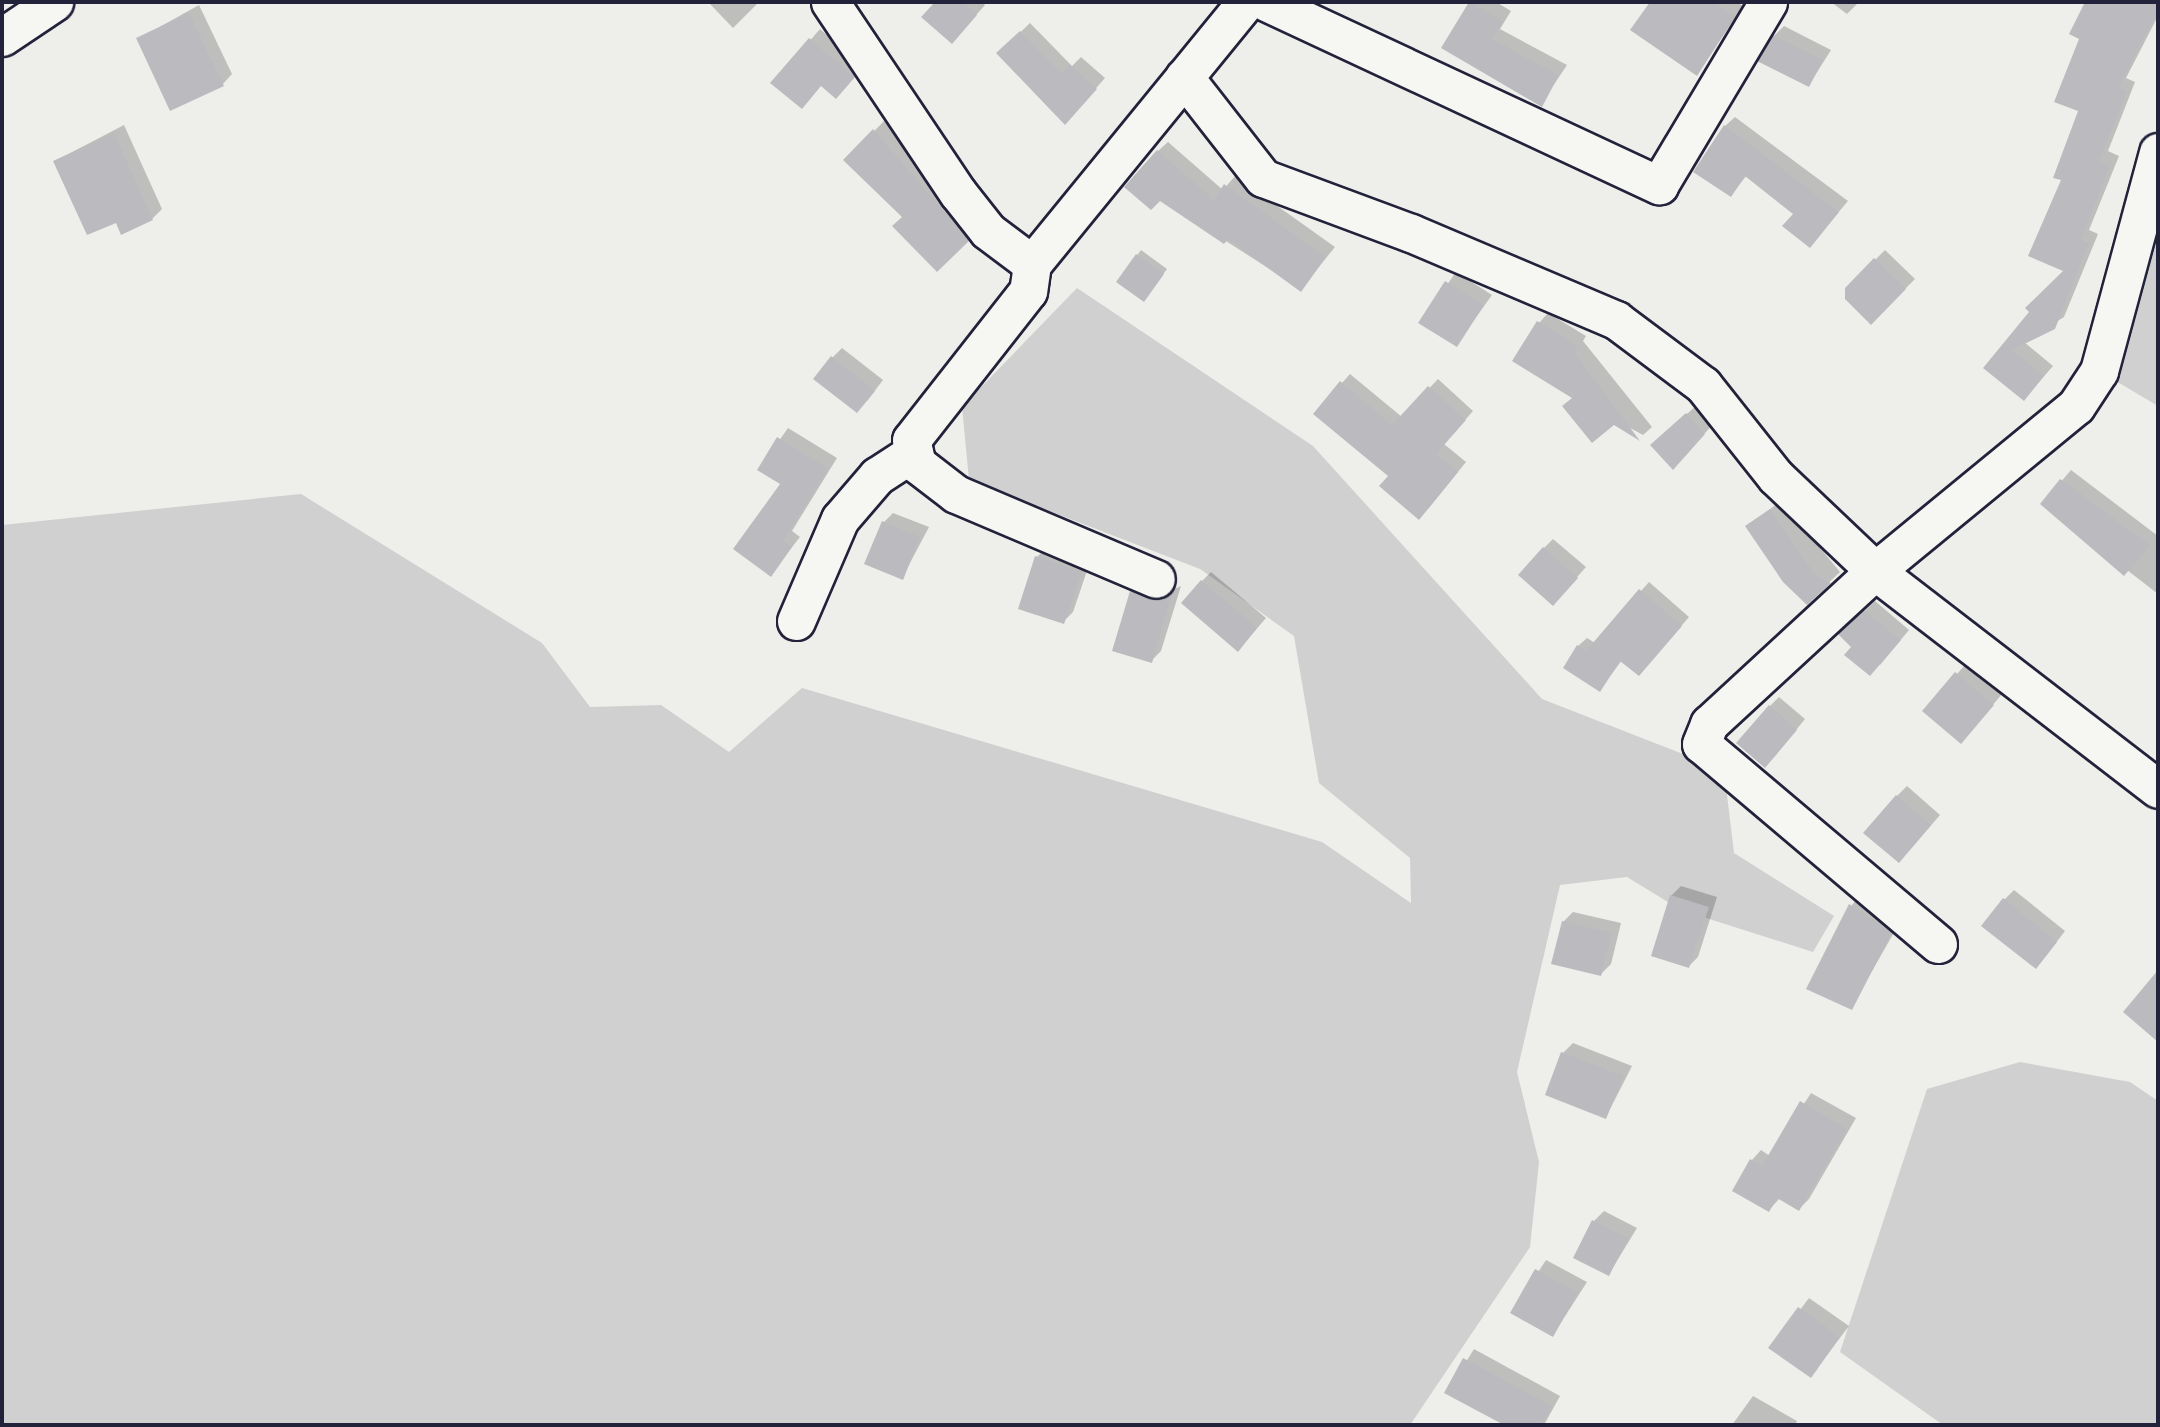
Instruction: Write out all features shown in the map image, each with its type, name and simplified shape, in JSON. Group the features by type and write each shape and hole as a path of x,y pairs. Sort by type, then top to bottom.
{"street":[{"path":"2,37 54,2"},
{"path":"830,2 958,193 988,231 1032,264"},
{"path":"1156,579 956,494 918,464 911,440 1028,291 1032,264 1246,2"},
{"path":"1266,2 1659,185 1768,2"},
{"path":"1184,77 1262,178 1411,233 1616,320 1703,385 1776,477 1875,570 2158,789"},
{"path":"1938,944 1701,744 1709,724 1875,570 2076,406 2099,371 2158,152"},
{"path":"796,621 840,519 877,476 914,452"}],"shaded area":[{"path":"2158,152 2158,406 2099,371"},
{"path":"1077,288 1313,446 1542,699 1724,770 1734,853 1834,916 1813,952 1681,910 1627,877 1560,885 1517,1072 1539,1162 1530,1247 1410,1425 2,1425 2,525 301,494 542,643 590,707 661,705 729,752 802,688 1322,842 1411,903 1410,858 1319,783 1294,636 1200,569 969,480 962,407"},
{"path":"2020,1062 2130,1082 2158,1101 2158,1425 1943,1425 1840,1352 1927,1089"}],"building":[{"path":"935,2 962,2 977,15 952,44 921,17"},
{"path":"1469,2 1503,21 1492,39 1559,75 1542,107 1441,48"},
{"path":"1650,2 1713,2 1735,17 1697,76 1630,30"},
{"path":"2085,2 2158,2 2158,10 2118,88 2127,92 2099,161 2110,166 2081,240 2089,243 2055,329 2012,350 2044,376 2024,401 1983,368 2029,312 2025,308 2063,271 2028,256 2061,180 2053,178 2078,111 2054,102 2079,39 2069,34"},
{"path":"189,13 224,86 170,111 136,38"},
{"path":"1020,31 1062,74 1070,65 1097,89 1065,125 996,53"},
{"path":"1773,35 1823,60 1809,87 1757,61"},
{"path":"809,38 855,77 836,99 821,86 802,109 770,83"},
{"path":"1724,125 1839,212 1810,248 1782,226 1793,214 1745,176 1731,197 1693,172"},
{"path":"873,129 969,241 937,272 892,226 902,217 843,160"},
{"path":"114,133 153,220 121,235 116,223 87,235 53,161"},
{"path":"1157,150 1214,200 1224,184 1326,257 1301,292 1228,239 1224,244 1160,201 1151,210 1124,187"},
{"path":"1136,254 1164,274 1144,302 1116,282"},
{"path":"1874,258 1906,289 1871,325 1845,299 1845,288"},
{"path":"1445,281 1484,305 1457,347 1418,323"},
{"path":"1537,321 1578,346 1574,352 1640,441 1614,425 1592,443 1562,406 1572,398 1512,361"},
{"path":"831,356 875,391 857,413 813,379"},
{"path":"1340,381 1392,425 1428,386 1466,420 1436,454 1458,472 1419,520 1379,486 1388,476 1313,414"},
{"path":"1686,413 1705,434 1673,470 1650,445"},
{"path":"777,437 828,469 783,541 792,547 771,577 733,549 780,484 757,470"},
{"path":"2060,479 2150,545 2124,576 2040,504"},
{"path":"1770,509 1816,576 1831,583 1807,605 1783,582 1745,526"},
{"path":"882,521 920,537 903,580 864,564"},
{"path":"1543,547 1578,578 1553,606 1518,575"},
{"path":"1035,556 1082,572 1064,624 1018,609"},
{"path":"1201,580 1257,628 1238,652 1181,603"},
{"path":"1639,589 1682,626 1639,676 1620,661 1600,692 1563,668 1577,645 1586,651"},
{"path":"1130,591 1158,600 1172,594 1152,663 1112,651"},
{"path":"1864,610 1901,640 1870,676 1844,655 1851,647 1838,634"},
{"path":"1955,672 1994,705 1961,744 1922,711"},
{"path":"1769,705 1797,730 1765,768 1736,743"},
{"path":"1896,795 1931,825 1899,863 1863,833"},
{"path":"1670,895 1709,907 1689,968 1651,956"},
{"path":"2003,898 2057,942 2036,969 1981,926"},
{"path":"1849,904 1892,932 1852,1010 1806,989"},
{"path":"1562,921 1612,933 1601,976 1551,964"},
{"path":"2158,970 2158,1042 2123,1012"},
{"path":"1561,1052 1623,1076 1606,1119 1545,1095"},
{"path":"1800,1101 1847,1129 1799,1211 1777,1198 1769,1212 1732,1191 1750,1159 1762,1166"},
{"path":"1592,1220 1628,1238 1609,1276 1573,1258"},
{"path":"1535,1269 1578,1292 1553,1337 1510,1313"},
{"path":"1798,1307 1840,1337 1811,1378 1768,1348"},
{"path":"1463,1358 1552,1406 1541,1425 1504,1425 1444,1393"}]}
